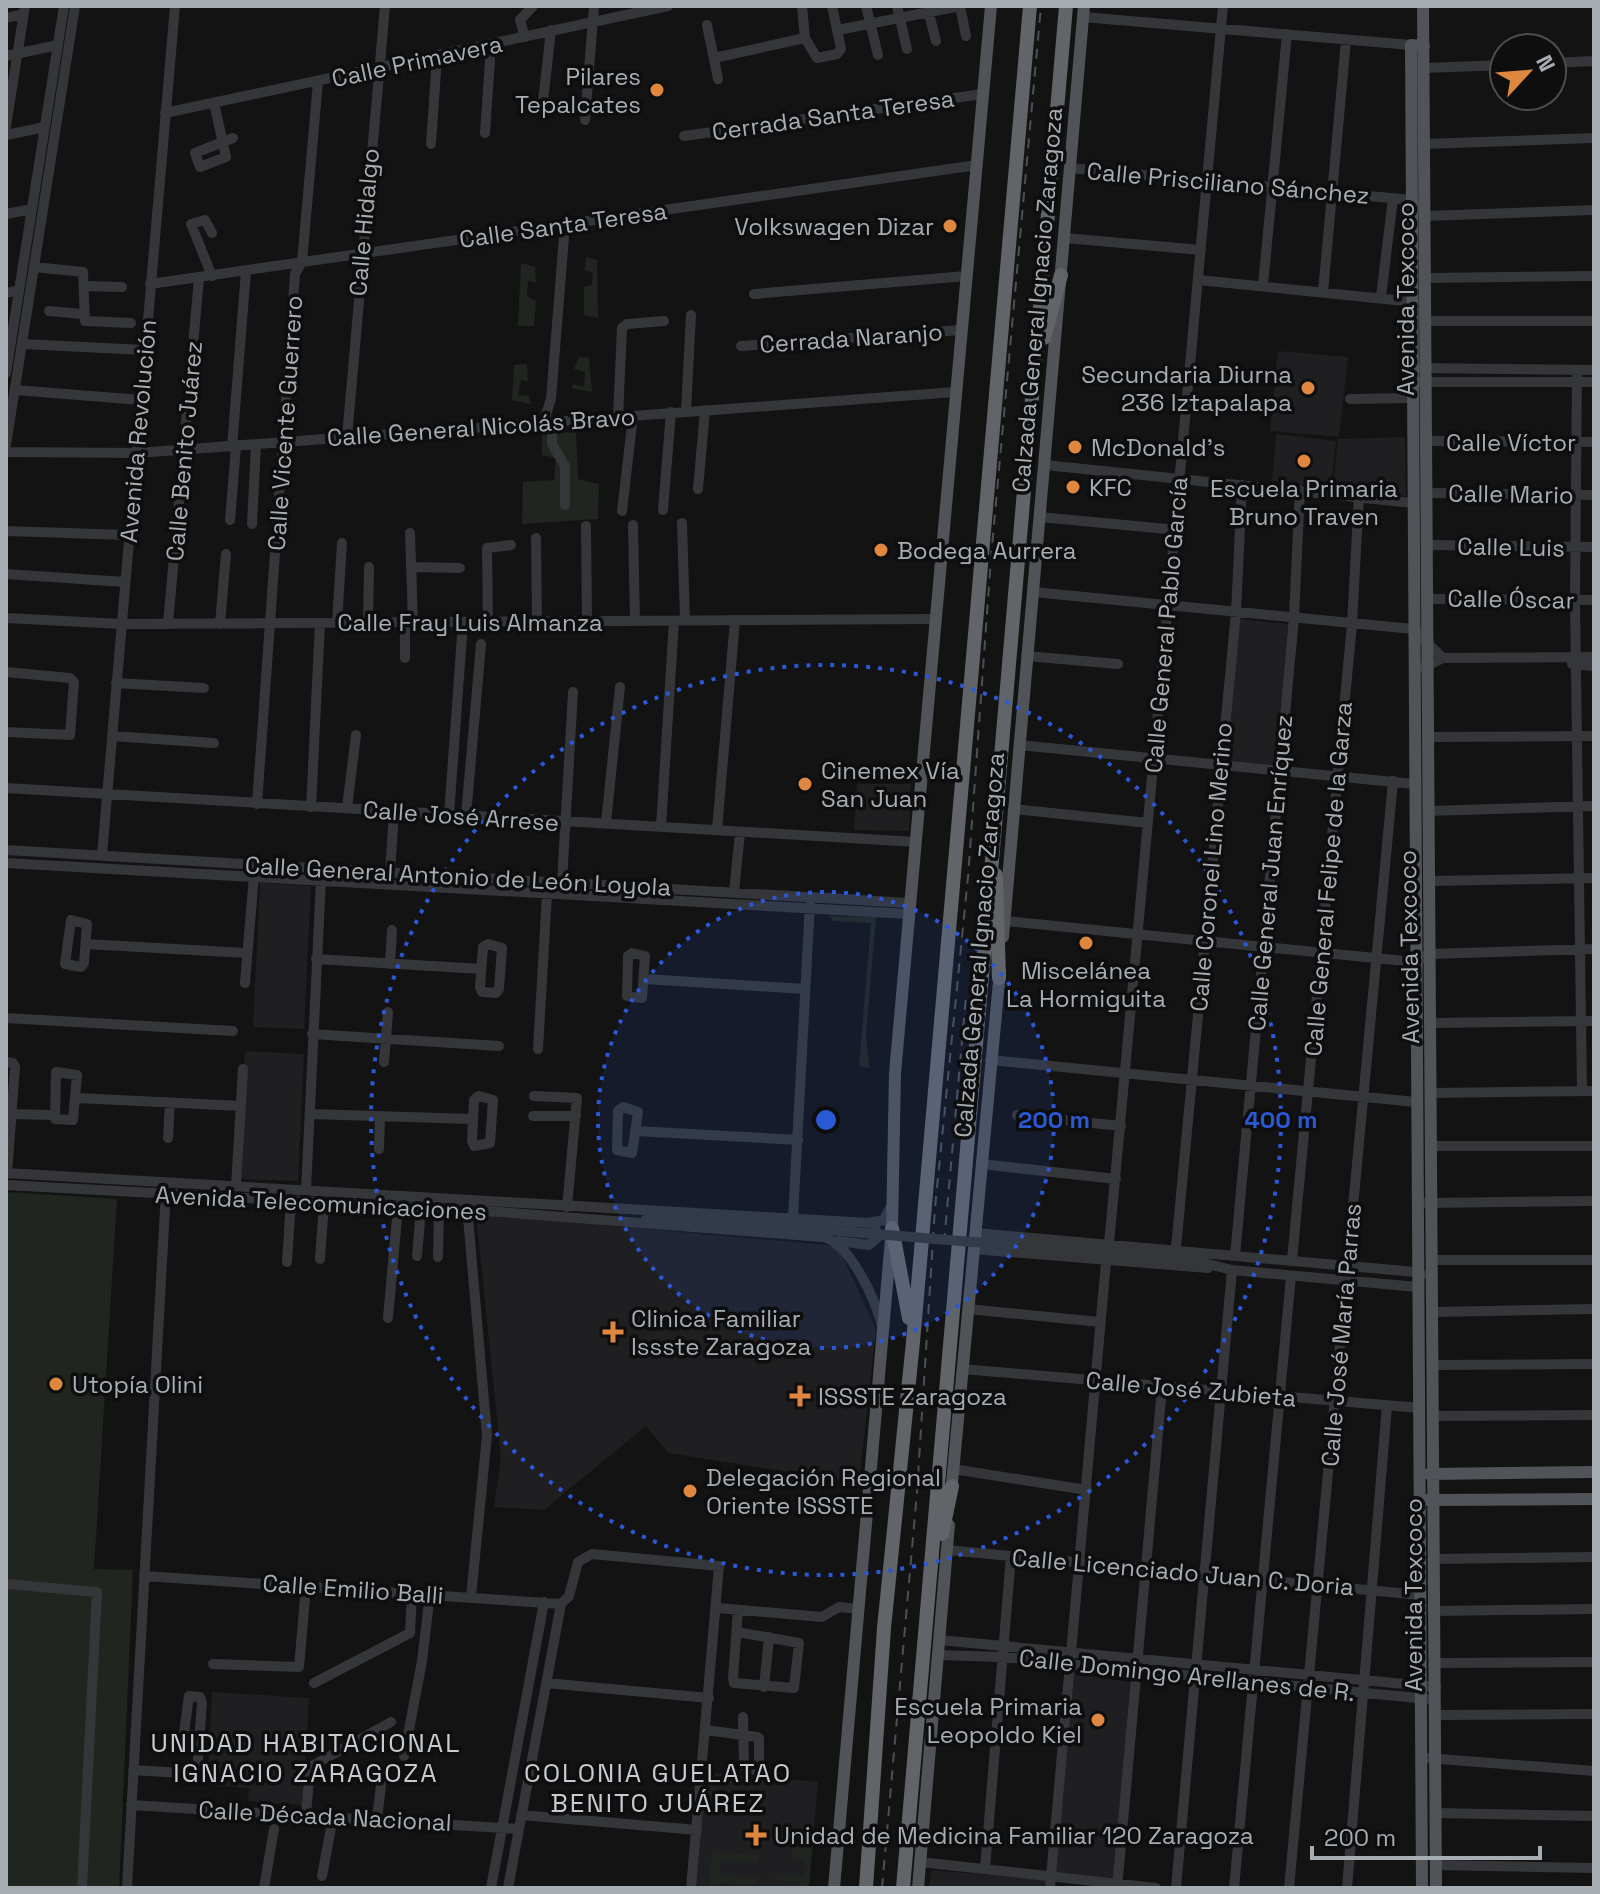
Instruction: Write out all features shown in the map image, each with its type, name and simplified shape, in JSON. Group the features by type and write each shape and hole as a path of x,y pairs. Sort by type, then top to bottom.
{"highway":[{"name":"Calzada General Ignacio Zaragoza","path":"866,1888 884,1628 913,1342 1030,6"},
{"name":"Calzada General Ignacio Zaragoza","path":"903,1888 1066,6"},
{"path":"1033,377 1061,275"},
{"path":"993,837 998,889 999,978"},
{"path":"892,1228 913,1342"},
{"path":"925,1612 952,1486"}],"main road":[{"path":"834,1888 892,1228 895,1073 991,6"},
{"name":"Avenida Texcoco","path":"1423,6 1418,45 1412,200 1415,1203 1420,1408 1421,1692 1436,1813 1436,1888"},
{"name":"Calzada General Ignacio Zaragoza","path":"918,1888 1084,11"},
{"name":"Avenida Texcoco","path":"1418,45 1424,68 1418,83 1424,144 1428,375 1429,954 1434,1146 1436,1663 1436,1715 1428,1758 1422,1888"},
{"path":"1413,613 1428,614"},
{"path":"1420,1450 1435,1450"},
{"path":"1420,1474 1594,1472"},
{"path":"1420,1500 1594,1499"},
{"path":"1419,1537 1434,1536"}],"street":[{"path":"6,373 64,6"},
{"path":"6,445 75,6"},
{"name":"Avenida Revolución","path":"102,855 175,6"},
{"name":"Calle Hidalgo","path":"347,437 385,6"},
{"path":"525,37 520,20 533,6"},
{"path":"585,120 594,6"},
{"name":"Calle Primavera","path":"165,113 668,6"},
{"path":"802,6 805,38 817,58 837,54 841,49 832,6"},
{"path":"866,6 878,55"},
{"path":"897,6 907,49"},
{"path":"838,30 960,6 966,36"},
{"name":"Calle General Pablo García","path":"1109,1244 1223,6"},
{"path":"6,18 24,10"},
{"path":"6,126 12,55 24,10"},
{"path":"928,10 936,41"},
{"path":"1084,11 1221,29 1418,45"},
{"path":"707,25 718,79"},
{"path":"542,110 551,30"},
{"path":"1263,285 1287,34"},
{"path":"714,58 805,38"},
{"path":"1323,292 1346,40"},
{"path":"12,55 58,45"},
{"path":"485,133 491,45"},
{"path":"431,144 437,57"},
{"path":"1568,62 1594,61"},
{"path":"1424,68 1488,66"},
{"name":"Calle Vicente Guerrero","path":"257,804 295,274 302,262 318,82"},
{"name":"Cerrada Santa Teresa","path":"684,136 983,94"},
{"path":"214,103 220,141 233,138"},
{"path":"6,135 45,127"},
{"path":"1424,144 1594,138"},
{"name":"Calle Santa Teresa","path":"150,284 977,165"},
{"name":"Calle Prisciliano Sánchez","path":"1070,168 1412,200"},
{"path":"1381,297 1393,198"},
{"path":"1412,200 1426,216 1594,210"},
{"path":"6,214 32,209"},
{"path":"212,233 203,219 190,226 212,276"},
{"path":"565,224 551,399 552,442 565,467 565,505"},
{"path":"1065,238 1201,250"},
{"path":"34,267 83,272 82,314 85,321 131,323"},
{"path":"230,520 246,271"},
{"path":"754,294 966,276"},
{"path":"1426,278 1594,276"},
{"name":"Calle Benito Juárez","path":"168,624 199,278"},
{"path":"1199,280 1414,302"},
{"path":"84,286 122,287"},
{"path":"6,293 19,290"},
{"path":"49,311 82,314"},
{"path":"686,411 691,315"},
{"path":"618,417 622,328 627,324 664,321"},
{"path":"1427,321 1594,321"},
{"name":"Cerrada Naranjo","path":"741,346 961,330"},
{"path":"23,344 144,350"},
{"path":"1577,370 1575,600 1582,1091"},
{"path":"1428,375 1594,370"},
{"path":"1413,374 1594,382"},
{"path":"15,390 141,400"},
{"name":"Calle General Nicolás Bravo","path":"6,452 137,453 234,447 955,392"},
{"path":"1350,399 1413,398"},
{"path":"551,399 553,423"},
{"path":"698,489 705,410"},
{"path":"663,510 671,412"},
{"path":"622,511 633,416"},
{"name":"Calle Víctor","path":"1427,441 1594,442"},
{"path":"252,524 256,445"},
{"path":"1045,465 1413,503"},
{"name":"Calle Coronel Lino Merino","path":"1176,1248 1236,612 1242,485"},
{"name":"Calle General Juan Enríquez","path":"1235,1256 1294,617 1300,490"},
{"name":"Calle Mario","path":"1428,493 1594,495"},
{"name":"Calle General Felipe de la Garza","path":"1292,1260 1352,624 1359,496"},
{"path":"1040,517 1177,530"},
{"path":"661,826 679,620 682,523"},
{"path":"633,525 635,621"},
{"path":"586,526 587,621"},
{"path":"6,531 128,535"},
{"path":"405,658 409,622 410,533"},
{"path":"536,538 537,622"},
{"path":"337,623 342,543"},
{"path":"488,622 488,547 511,545"},
{"name":"Calle Luis","path":"1428,545 1594,547"},
{"path":"220,624 226,554"},
{"path":"476,567 488,566"},
{"path":"368,623 369,567"},
{"path":"411,567 460,568"},
{"path":"6,574 125,582"},
{"path":"1033,592 1413,629 1443,658"},
{"name":"Calle Óscar","path":"1428,599 1594,600"},
{"name":"Calle Fray Luis Almanza","path":"6,618 122,624 935,619"},
{"path":"717,830 735,620"},
{"path":"449,815 463,622"},
{"path":"311,807 320,623"},
{"path":"466,816 481,644"},
{"path":"1026,656 1118,664"},
{"path":"1576,661 1594,657"},
{"path":"1413,672 1443,658 1564,660 1594,666"},
{"path":"6,672 70,678 74,682 70,735 6,732"},
{"path":"116,683 204,688"},
{"path":"606,823 620,687"},
{"path":"562,882 568,823 564,813 573,692"},
{"path":"347,808 356,735"},
{"path":"112,736 214,743"},
{"path":"1429,737 1594,736"},
{"path":"1019,745 1414,784"},
{"name":"Calle José María Parras","path":"1289,1888 1393,781"},
{"name":"Calle José Arrese","path":"6,788 916,842"},
{"path":"1429,811 1594,806"},
{"path":"1013,809 1148,823"},
{"path":"390,872 394,812"},
{"path":"734,892 740,833"},
{"name":"Calle General Antonio de León Loyola","path":"6,850 734,892 810,903"},
{"name":"Calle General Antonio de León Loyola","path":"6,863 547,894 909,908"},
{"path":"245,983 254,876"},
{"path":"1429,881 1594,878"},
{"path":"306,1190 321,880"},
{"path":"538,1049 547,894"},
{"path":"793,1218 810,903"},
{"path":"1005,921 1415,962 1429,954 1594,949"},
{"path":"390,964 392,930"},
{"path":"86,944 246,953"},
{"path":"484,944 502,947 498,992 481,991 481,969 484,944"},
{"path":"316,959 481,969"},
{"path":"645,979 805,989"},
{"path":"384,1062 388,1012"},
{"path":"6,1018 233,1031"},
{"path":"1432,1023 1594,1021"},
{"path":"312,1034 499,1046"},
{"path":"990,1060 1416,1102"},
{"path":"6,1062 15,1066 10,1084 6,1177"},
{"path":"236,1186 243,1069"},
{"path":"56,1072 77,1074 75,1119 58,1120 54,1115 56,1072"},
{"path":"1433,1093 1594,1091"},
{"path":"534,1096 577,1098 567,1207"},
{"path":"475,1097 493,1098 489,1145 473,1145 473,1119 475,1097"},
{"path":"554,1097 554,1115"},
{"path":"77,1098 241,1106"},
{"path":"168,1138 170,1103"},
{"path":"10,1114 54,1115"},
{"path":"310,1114 473,1119"},
{"path":"1017,1115 1121,1126"},
{"path":"533,1116 576,1116"},
{"path":"379,1149 380,1117"},
{"path":"636,1131 798,1140"},
{"path":"1434,1146 1594,1146"},
{"path":"981,1164 1116,1179"},
{"name":"Avenida Telecomunicaciones","path":"6,1177 306,1190 635,1222 1189,1259"},
{"name":"Avenida Telecomunicaciones","path":"6,1177 143,1194 439,1210 467,1205 567,1207 868,1223"},
{"path":"141,1182 147,1187 143,1194"},
{"path":"127,1888 167,1183"},
{"path":"287,1262 291,1201"},
{"path":"1415,1203 1594,1201"},
{"path":"320,1259 324,1203"},
{"path":"830,1235 862,1246 872,1244 878,1235 868,1223 884,1220 892,1203"},
{"path":"467,1205 487,1453 471,1597"},
{"path":"388,1318 398,1207"},
{"path":"417,1256 421,1209"},
{"path":"438,1257 439,1210"},
{"name":"Avenida Telecomunicaciones","path":"634,1210 659,1217 830,1235"},
{"name":"Avenida Telecomunicaciones","path":"635,1222 659,1217"},
{"path":"975,1233 1176,1248 1416,1272 1433,1282"},
{"path":"830,1235 849,1254 879,1316 883,1333"},
{"path":"1003,1252 999,1243 1004,1235"},
{"path":"973,1249 1417,1287"},
{"path":"1189,1259 1217,1254"},
{"path":"1189,1259 1218,1268"},
{"path":"1434,1260 1594,1260"},
{"path":"1051,1883 1106,1262"},
{"path":"1176,1888 1232,1270"},
{"path":"1234,1888 1291,1276"},
{"path":"968,1309 1100,1322"},
{"path":"1434,1312 1594,1309"},
{"path":"1434,1365 1594,1364"},
{"name":"Calle José Zubieta","path":"962,1369 1420,1408"},
{"path":"1116,1886 1162,1388"},
{"path":"1347,1888 1387,1406"},
{"path":"1435,1416 1594,1415"},
{"path":"953,1469 1087,1490"},
{"name":"Calle Licenciado Juan C. Doria","path":"947,1550 1420,1595"},
{"path":"508,1888 561,1604 569,1596 578,1562 592,1554 719,1566 718,1608 691,1888"},
{"path":"985,1869 1011,1556"},
{"path":"1434,1559 1594,1557"},
{"name":"Calle Emilio Balli","path":"144,1576 561,1604"},
{"path":"6,1584 97,1592 82,1888"},
{"path":"213,1664 299,1667 306,1587"},
{"path":"314,1683 410,1633 412,1593"},
{"path":"404,1756 422,1661 430,1594"},
{"path":"491,1888 544,1602"},
{"path":"718,1608 822,1617 839,1607 859,1609"},
{"path":"1435,1611 1594,1609"},
{"path":"737,1632 795,1640 800,1648 794,1688 734,1683 738,1610"},
{"path":"764,1687 769,1637"},
{"name":"Calle Domingo Arellanes de R.","path":"940,1640 959,1649"},
{"name":"Calle Domingo Arellanes de R.","path":"939,1655 959,1649 1003,1652 1436,1694"},
{"path":"1436,1663 1594,1662"},
{"path":"546,1683 709,1698"},
{"path":"1436,1715 1594,1714"},
{"path":"706,1730 742,1735 743,1717"},
{"path":"306,1815 310,1767 391,1722"},
{"path":"133,1770 195,1775 200,1737"},
{"path":"1428,1758 1594,1771"},
{"path":"377,1819 382,1777"},
{"name":"Calle Década Nacional","path":"131,1805 519,1829"},
{"path":"1436,1813 1594,1816"},
{"path":"521,1815 697,1830"},
{"path":"322,1876 333,1817"},
{"path":"264,1888 274,1829"},
{"path":"920,1862 985,1869 1051,1883 1156,1888"},
{"path":"1436,1865 1594,1868"}],"shaded area":[{"path":"586,257 597,260 598,318 584,315 584,287 592,285 593,273 585,270"},
{"path":"521,263 535,267 536,283 528,280 527,296 536,301 534,326 518,326"},
{"name":"Secundaria Diurna 236 Iztapalapa","path":"1278,351 1348,357 1339,437 1270,431"},
{"path":"579,357 589,358 592,392 572,388 573,384 584,387 585,372 574,369"},
{"path":"527,364 528,382 521,379 518,395 529,396 531,404 512,400 514,365"},
{"path":"576,431 578,479 599,484 598,519 522,524 523,482 554,480 556,458 542,455 542,435"},
{"name":"Escuela Primaria Bruno Traven","path":"1276,434 1336,441 1331,488 1272,481"},
{"path":"1405,437 1406,496 1333,488 1338,439"},
{"path":"1238,619 1288,624 1275,765 1225,760"},
{"path":"857,784 911,784 909,831 854,830"},
{"path":"260,883 311,886 304,1029 253,1027"},
{"path":"829,916 876,917 866,1034 869,1068 859,1066 871,923 833,921"},
{"path":"245,1051 304,1054 298,1181 240,1179"},
{"name":"Utopía Olini","path":"6,1192 117,1199 94,1569 133,1570 119,1888 6,1888"},
{"name":"Clinica Familiar Issste Zaragoza","path":"476,1214 838,1246 876,1329 859,1483 668,1453 646,1426 544,1510 494,1507 501,1458"},
{"path":"1074,1674 1130,1682 1115,1878 1056,1872"},
{"path":"212,1692 309,1698 302,1805 248,1801 249,1788 207,1785"},
{"path":"215,1733 248,1734 247,1752 214,1750"},
{"name":"Unidad de Medicina Familiar 120 Zaragoza","path":"705,1772 818,1782 809,1888 693,1888"},
{"path":"793,1845 812,1847 808,1888 799,1888 799,1882 775,1880 775,1874 804,1876 805,1860 792,1858"},
{"path":"712,1852 759,1855 758,1862 720,1860 720,1875 757,1878 756,1885 719,1882 718,1888 709,1888"},
{"path":"931,1870 1046,1880 1045,1888 929,1888"}],"railway":[{"path":"882,1888 917,1492 935,1208 968,877 991,558 1041,6"},
{"path":"944,1243 966,996"}],"place":[{"name":"Pilares Tepalcates","path":"657,90"},
{"name":"Volkswagen Dizar","path":"950,226"},
{"name":"Secundaria Diurna 236 Iztapalapa","path":"1308,388"},
{"name":"McDonald's","path":"1075,447"},
{"name":"Escuela Primaria Bruno Traven","path":"1304,461"},
{"name":"KFC","path":"1073,487"},
{"name":"Bodega Aurrera","path":"881,550"},
{"name":"Cinemex Vía San Juan","path":"805,784"},
{"name":"Miscelánea La Hormiguita","path":"1086,943"},
{"name":"Clinica Familiar Issste Zaragoza","path":"613,1332"},
{"name":"Utopía Olini","path":"56,1384"},
{"name":"ISSSTE Zaragoza","path":"800,1396"},
{"name":"Delegación Regional Oriente ISSSTE","path":"690,1491"},
{"name":"Escuela Primaria Leopoldo Kiel","path":"1098,1720"},
{"name":"Unidad de Medicina Familiar 120 Zaragoza","path":"756,1835"}],"district":[{"name":"UNIDAD HABITACIONAL IGNACIO ZARAGOZA","path":"306,1758"},
{"name":"COLONIA GUELATAO BENITO JUÁREZ","path":"658,1788"}]}
